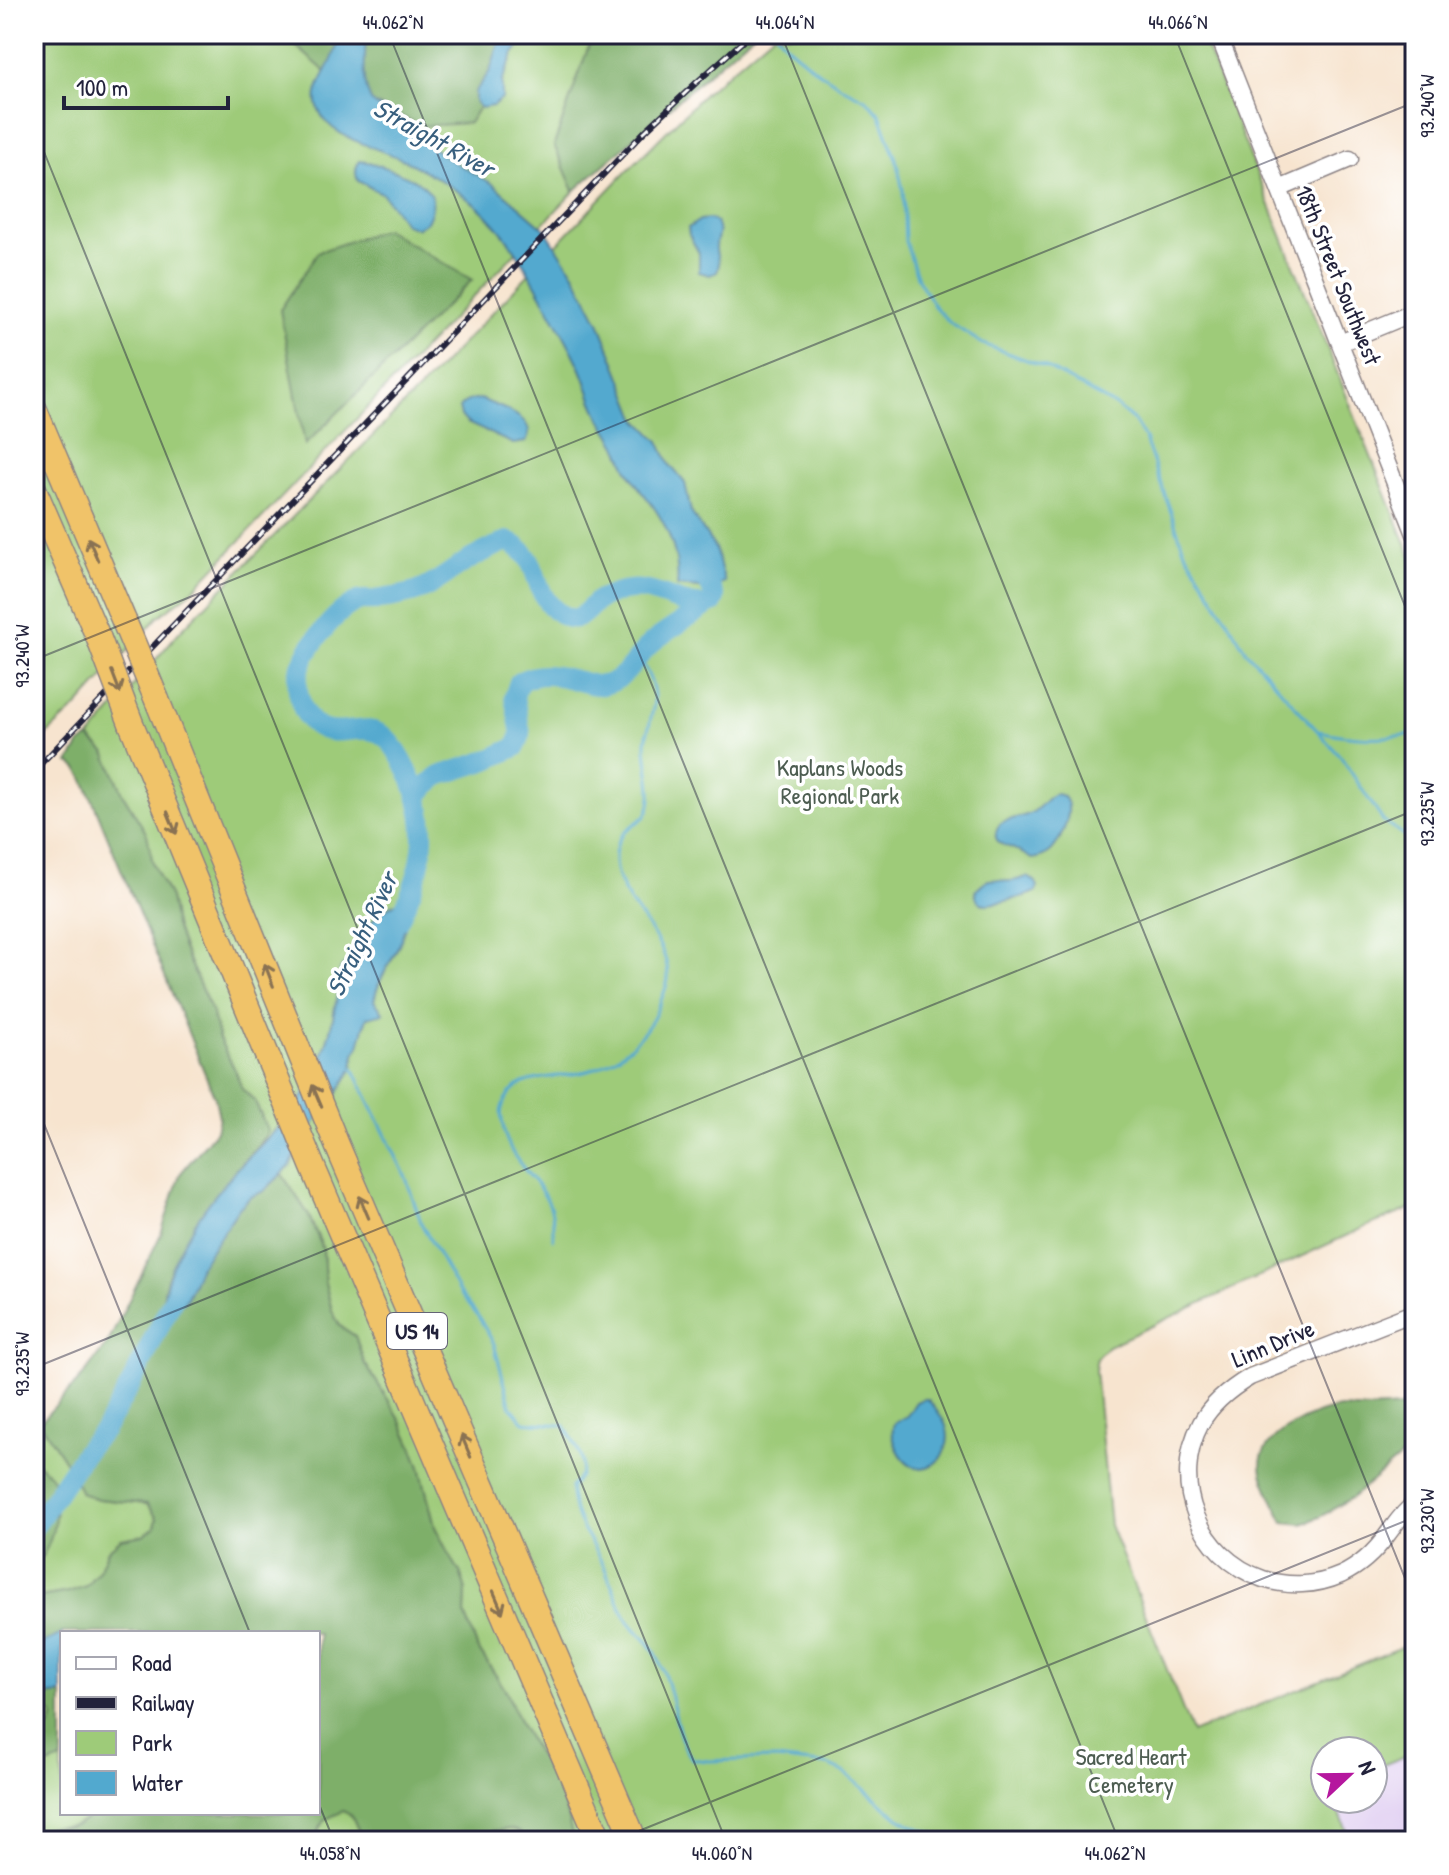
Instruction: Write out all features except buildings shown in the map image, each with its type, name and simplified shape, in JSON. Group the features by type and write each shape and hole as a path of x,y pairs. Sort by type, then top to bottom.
{"highway":[{"name":"US 14","path":"34,408 238,897 337,1145 635,1841"},
{"name":"US 14","path":"34,489 99,639 272,1070 600,1841"},
{"path":"580,1714 643,1841"}],"street":[{"name":"18th Street Southwest","path":"1217,34 1415,534"},
{"path":"1279,189 1350,159"},
{"path":"1340,343 1415,312"},
{"name":"Linn Drive","path":"1415,1312 1250,1377 1233,1387 1219,1399 1201,1423 1188,1470 1188,1488 1199,1524 1216,1549 1253,1575 1285,1584 1323,1581 1363,1562 1415,1503"}],"shaded area":[{"path":"1415,1752 1415,1841 1351,1841 1340,1815 1389,1815 1389,1763"}],"green space":[{"path":"34,34 735,34 610,154 193,590 158,617 78,706 34,746"},
{"path":"287,34 526,34 469,123 421,126 349,92 296,46"},
{"path":"593,34 753,34 574,191 554,145"},
{"name":"Kaplans Woods Regional Park","path":"773,34 1201,34 1415,566 1415,1207 1365,1227 1108,1346 1097,1357 1095,1370 1110,1525 1192,1733 1409,1644 1415,1659 1415,1752 1389,1763 1389,1735 1309,1735 1309,1815 1340,1815 1351,1841 34,1841 34,1702 60,1709 60,1815 320,1815 320,1782 570,1822 561,1794 521,1726 506,1691 477,1647 465,1614 466,1591 460,1572 435,1527 412,1446 399,1417 364,1362 355,1336 340,1326 332,1311 325,1283 323,1249 308,1214 282,1174 343,1083 327,1044 305,1095 254,1151 268,1132 255,1101 242,1089 218,1037 212,1012 175,925 170,898 153,864 146,834 125,798 105,752 89,738 180,631 426,382 706,92"},
{"path":"385,229 472,280 305,445 280,310 318,252"},
{"path":"89,738 105,752 125,798 147,834 153,864 170,898 183,949 212,1012 218,1037 242,1089 255,1101 268,1132 216,1195 180,1251 165,1286 165,1314 186,1300 200,1266 239,1208 282,1174 308,1214 323,1249 325,1283 332,1311 340,1326 355,1336 364,1362 399,1417 412,1446 435,1527 460,1572 466,1591 465,1614 477,1647 506,1691 521,1726 561,1794 574,1841 526,1841 520,1832 509,1829 494,1831 470,1841 363,1841 352,1816 343,1811 326,1819 318,1831 320,1841 38,1841 40,1829 75,1825 87,1818 86,1815 320,1815 320,1631 60,1631 60,1761 38,1768 34,1762 34,1739 50,1726 54,1717 47,1709 34,1710 34,1598 86,1586 99,1570 108,1550 121,1539 143,1535 155,1527 157,1518 147,1504 98,1499 81,1493 40,1422 83,1376 109,1341 161,1234 180,1174 216,1131 219,1117 215,1098 86,785 80,772 69,763 80,744"},
{"path":"1415,1406 1415,1445 1353,1497 1320,1517 1302,1524 1284,1522 1266,1486 1261,1465 1263,1454 1279,1434 1304,1419 1330,1410"},
{"path":"40,1422 81,1493 98,1499 147,1504 157,1517 155,1527 143,1535 121,1540 108,1550 99,1570 86,1586 34,1598 34,1561 43,1556 42,1466 34,1462 34,1425"},
{"path":"34,1462 51,1476 56,1495 48,1546 43,1555 34,1561"}],"water":[{"path":"340,34 365,34 365,76 371,101 445,157 493,184 545,229 575,275 599,322 638,420 659,441 670,465 685,483 691,512 715,548 725,582 709,589 677,586 675,554 664,524 629,472 601,420 576,358 536,285 514,248 496,226 459,192 404,160 340,133 324,119 317,94"},
{"path":"502,34 570,34 556,39 532,37 523,42 513,55 502,82 502,99 493,106 481,108 475,102 475,92 490,71"},
{"path":"360,161 397,172 427,189 432,203 427,222 417,228 405,224 383,194 358,181 356,171"},
{"path":"700,220 716,222 718,230 716,253 719,263 717,272 710,275 699,272 699,253 688,228"},
{"path":"480,399 506,409 522,420 529,434 526,442 513,444 467,423 459,408 463,403"},
{"path":"1054,794 1062,796 1068,810 1060,839 1050,852 1032,859 997,840 1000,823 1033,812"},
{"path":"1027,877 1038,886 1036,892 992,904 981,903 976,898 975,891 989,880 1011,881"},
{"path":"409,899 402,937 380,981 374,1001 384,1013 367,1017 353,1068 307,1133 290,1166 264,1191 250,1197 239,1208 200,1266 186,1300 164,1314 168,1278 196,1221 232,1175 290,1114 310,1083 330,1029 341,969 367,927 379,914"},
{"path":"928,1399 943,1419 948,1438 941,1458 924,1468 915,1467 905,1460 897,1448 893,1432 894,1423 907,1416 916,1402"},
{"path":"60,1635 60,1694 34,1697 34,1650"}],"waterway":[{"path":"777,34 816,70 867,100 880,115 903,190 905,241 918,279 934,306 950,323 983,344 1046,367 1117,407 1135,422 1145,439 1184,549 1246,651 1341,757 1383,821 1415,843"},
{"name":"Straight River","path":"398,921 420,860 423,841 419,801 402,760 383,735 371,730 323,729 315,725 303,710 298,676 321,633 339,613 358,601 393,597 423,589 507,541 527,556 549,604 559,613 573,618 578,618 600,599 630,590 651,592 693,605 713,603 715,597 700,563"},
{"path":"417,797 439,776 516,747 521,734 514,697 519,682 548,675 597,685 612,682 625,673 654,641 706,606"},
{"path":"553,1239 549,1203 510,1148 503,1126 502,1108 516,1087 539,1078 591,1070 625,1051 653,1019 668,980 661,947 625,892 615,862 615,851 621,837 646,815 651,799 646,743 654,695 639,656"},
{"path":"1318,731 1366,737 1415,734"},
{"path":"353,1068 405,1175 422,1225 459,1292 494,1344 511,1407 524,1422 565,1426 578,1449 582,1464 578,1479 571,1487 574,1509 626,1617 659,1660 681,1737 692,1759 776,1759 828,1765 844,1772 899,1818 953,1841"},
{"name":"Straight River","path":"34,1527 88,1447 104,1430 130,1386 179,1287"}],"railway":[{"path":"34,771 644,132 751,34"}],"park label":[{"name":"Sacred Heart Cemetery","path":"1131,1771"}]}
